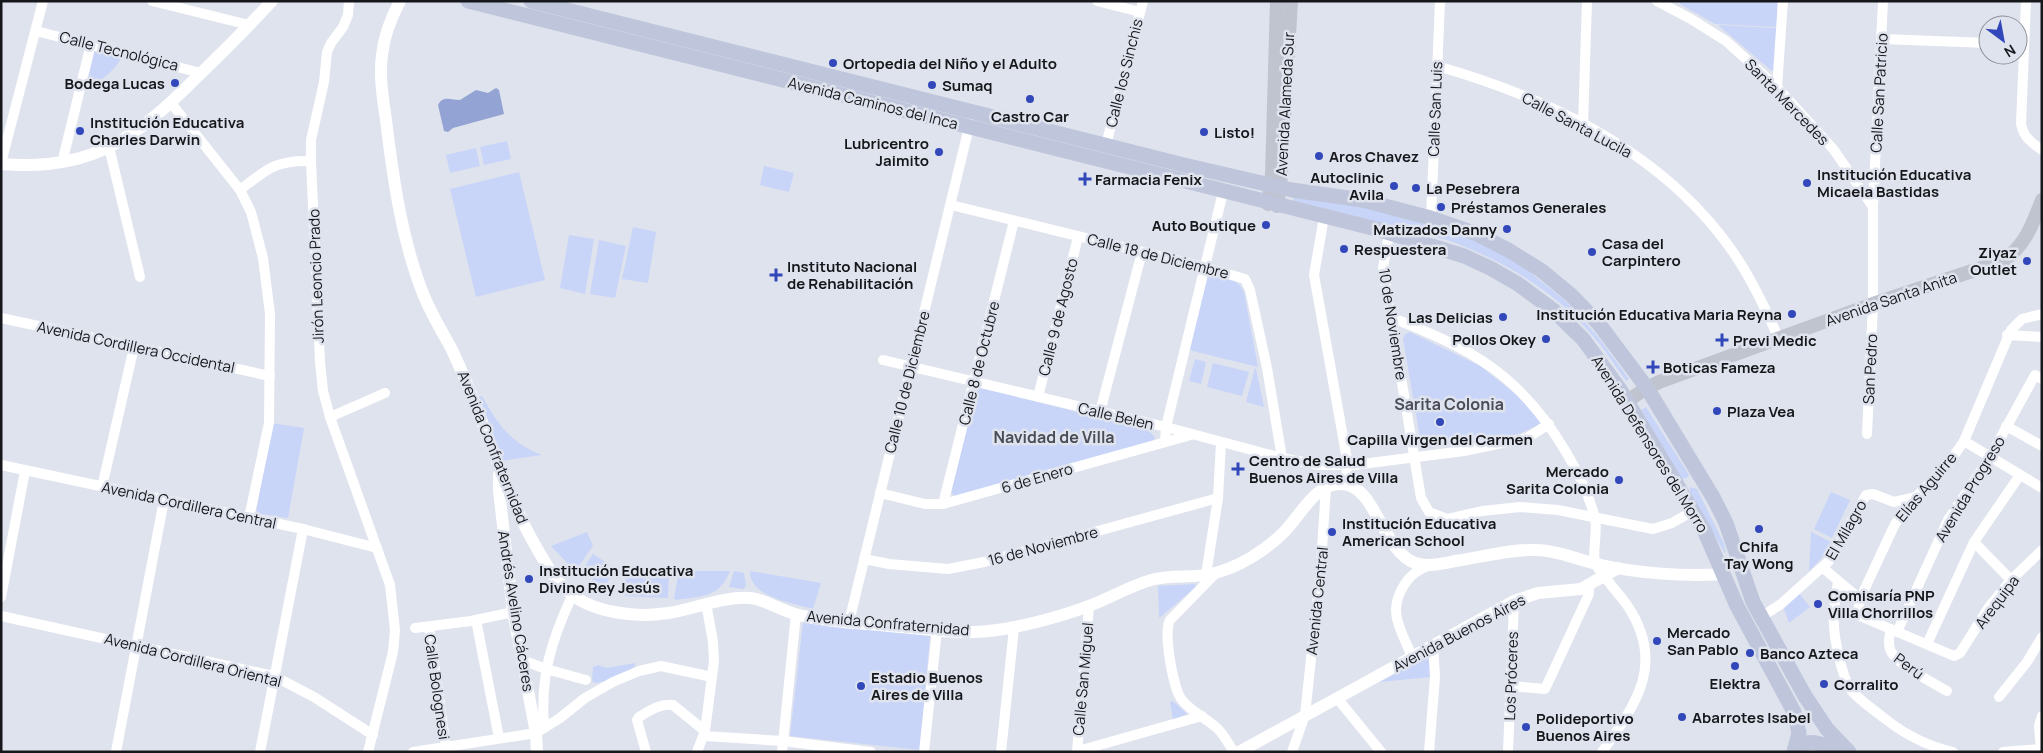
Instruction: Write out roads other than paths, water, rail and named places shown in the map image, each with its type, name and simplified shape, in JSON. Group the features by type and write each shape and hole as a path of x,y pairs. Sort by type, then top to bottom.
{"main road":[{"name":"Avenida Caminos del Inca","path":"468,1 574,14 1275,186"},
{"name":"Avenida Caminos del Inca","path":"531,1 969,128 1273,205"},
{"name":"Avenida Alameda Sur","path":"1273,205 1291,1"},
{"name":"Avenida Alameda Sur","path":"1275,186 1276,3"},
{"name":"Avenida Defensores del Morro","path":"1275,186 1362,200 1431,218 1477,234 1542,270 1571,295 1599,324 1647,388 1726,523 1747,587 1761,617 1819,718 1849,752"},
{"name":"Avenida Santa Anita","path":"1627,401 1647,388 1873,304 2005,260 2019,249 2027,236 2042,200"},
{"name":"Avenida Defensores del Morro","path":"1273,205 1389,234 1464,256 1518,284 1554,310 1584,339 1627,401 1693,511 1714,550 1737,606 1794,712 1799,733 1795,750"},
{"path":"1677,484 1687,484 1700,476"},
{"name":"Avenida Defensores del Morro","path":"1795,750 1804,743 1812,742 1839,752"}],"street":[{"path":"43,1 1,164 24,166 62,163 90,156 141,129 171,103 272,1"},
{"path":"152,1 249,25"},
{"name":"Jirón Leoncio Prado","path":"349,1 348,15 343,27 331,43 328,52 324,82 311,140 311,161 323,391 330,417 390,585 395,630 392,652 368,752"},
{"name":"Avenida Confraternidad","path":"400,1 384,40 381,72 389,144 407,244 424,296 465,377 499,470 524,525 546,565 572,596 587,604 623,614 666,614 718,599 754,598 796,614 849,622 974,632 1014,628 1089,606 1157,578 1210,574 1244,562 1264,549 1286,530 1313,498 1326,487"},
{"path":"1097,1 1140,12"},
{"name":"Calle los Sinchis","path":"1106,145 1143,1"},
{"name":"Calle San Luis","path":"1431,218 1440,1"},
{"path":"1583,125 1587,1"},
{"name":"Santa Mercedes","path":"1657,1 1726,41 1777,87 1834,150 1873,207"},
{"path":"1777,87 1783,1"},
{"name":"Calle San Patricio","path":"1873,304 1873,207 1883,1"},
{"path":"2024,15 2026,1"},
{"name":"Calle Tecnológica","path":"36,30 201,73"},
{"path":"1882,39 1978,43"},
{"path":"62,163 91,44"},
{"path":"2021,65 2021,124 2028,141 2042,150"},
{"name":"Calle Santa Lucila","path":"1437,66 1481,78 1535,100 1622,146 1663,175 1704,215 1739,260 1756,288 1779,339"},
{"path":"171,103 240,190 252,212 262,258 270,314 269,423 249,518"},
{"name":"Calle 10 de Diciembre","path":"849,622 973,112"},
{"path":"109,147 140,277"},
{"path":"240,190 263,172 279,163 311,161"},
{"path":"1164,442 1223,192"},
{"name":"Calle 18 de Diciembre","path":"951,205 1204,266 1241,277 1248,283 1268,368 1282,458"},
{"path":"1324,217 1314,275 1348,465 1344,484"},
{"name":"Calle 8 de Octubre","path":"943,504 1014,221"},
{"name":"10 de Noviembre","path":"1389,234 1383,268 1421,498 1428,512 1447,519 1482,511 1520,507 1558,510 1595,518"},
{"name":"Calle 9 de Agosto","path":"1038,397 1078,237"},
{"path":"1100,412 1142,252"},
{"name":"San Pedro","path":"1867,434 1873,304"},
{"path":"2007,335 2022,319 2042,314"},
{"path":"1390,317 1438,336 1485,361 1528,398 1549,424 1572,463 1595,518 1595,564 1637,622 1643,636 1644,676 1639,695 1624,722 1602,752"},
{"name":"Avenida Cordillera Occidental","path":"1,318 270,376"},
{"path":"2007,335 2042,337"},
{"name":"Elías Aguirre","path":"1894,631 1860,616 1858,612 1860,599 1895,524 1916,497 1948,464 1964,441 2007,335"},
{"path":"102,486 134,347"},
{"name":"Calle Belen","path":"883,360 1166,427 1282,458 1319,465 1348,465 1464,451 1527,438 1549,424"},
{"name":"Avenida Progreso","path":"1894,631 1948,520 1990,457 2006,426 2038,377"},
{"path":"330,417 385,393"},
{"path":"2006,426 2042,446"},
{"name":"6 de Enero","path":"880,493 925,504 943,504 1192,434"},
{"path":"1964,441 2042,488"},
{"path":"1221,442 1218,498 1210,574 1168,625 1176,690 1182,701 1219,730 1234,752"},
{"name":"Avenida Cordillera Central","path":"1,465 303,529 377,548"},
{"name":"Andrés Avelino Cáceres","path":"499,470 499,491 513,612 522,660 540,730 538,752"},
{"path":"1,597 25,471"},
{"path":"1894,631 1927,644 1974,542 2020,474"},
{"path":"1326,487 1338,483 1353,486 1363,495 1391,543 1403,555 1415,563 1431,565"},
{"name":"Avenida Central","path":"1292,752 1305,716 1321,565 1326,487"},
{"name":"El Milagro","path":"1761,617 1781,604 1829,561 1866,495 1873,494 1894,502 1916,497"},
{"name":"16 de Noviembre","path":"864,559 889,564 948,569 1010,555 1218,498"},
{"path":"116,752 164,500"},
{"path":"1595,518 1653,529 1672,523 1693,511"},
{"path":"260,752 303,529"},
{"path":"1974,542 2011,580"},
{"path":"1412,657 1394,606 1409,577 1418,570 1431,565 1537,550 1618,568 1697,576 1723,574"},
{"name":"Arequipa","path":"1927,644 1954,656 1960,653 1989,607 2011,580 2042,550"},
{"name":"Avenida Buenos Aires","path":"1239,752 1514,601 1538,593 1574,591 1589,586 1618,568"},
{"path":"1822,568 1860,599"},
{"path":"1838,582 1832,618 1833,632 1842,669 1850,689 1859,699 1892,724 1925,743 1953,752"},
{"path":"1510,686 1545,689 1589,594 1589,586"},
{"path":"540,730 546,669 557,629 572,596"},
{"name":"Los Próceres","path":"1508,752 1514,601"},
{"path":"697,752 704,733 712,677 713,642 706,604"},
{"name":"Calle San Miguel","path":"1077,751 1089,606"},
{"path":"415,628 476,620 513,612"},
{"path":"783,746 796,614"},
{"name":"Avenida Cordillera Oriental","path":"1,616 274,676 314,697 373,734"},
{"path":"476,620 498,738"},
{"name":"Calle Bolognesi","path":"428,627 446,747"},
{"path":"1001,752 1014,628"},
{"path":"924,752 936,630"},
{"name":"Perú","path":"1894,631 1890,651 1894,657 1947,691"},
{"path":"1999,696 2027,662 2042,637"},
{"path":"1429,752 1435,677 1433,645"},
{"path":"522,660 586,680"},
{"path":"413,752 540,730 586,698 613,682 639,671 661,666 712,677"},
{"path":"1337,698 1381,752"},
{"path":"646,752 637,720 658,706 667,704 673,705 704,733 783,746 871,752"},
{"path":"1077,751 1202,716"},
{"path":"2003,752 2040,750 2038,726 2042,716"}],"place":[{"name":"Ortopedia del Niño y el Adulto","path":"833,63"},
{"name":"Bodega Lucas","path":"175,83"},
{"name":"Sumaq","path":"932,85"},
{"name":"Castro Car","path":"1030,99"},
{"name":"Institución Educativa Charles Darwin","path":"80,131"},
{"name":"Listo!","path":"1204,132"},
{"name":"Lubricentro Jaimito","path":"939,152"},
{"name":"Aros Chavez","path":"1319,156"},
{"name":"Farmacia Fenix","path":"1085,179"},
{"name":"Institución Educativa Micaela Bastidas","path":"1807,183"},
{"name":"Autoclinic Avila","path":"1394,186"},
{"name":"La Pesebrera","path":"1416,188"},
{"name":"Préstamos Generales","path":"1441,207"},
{"name":"Auto Boutique","path":"1266,225"},
{"name":"Matizados Danny","path":"1507,229"},
{"name":"Respuestera","path":"1344,249"},
{"name":"Casa del Carpintero","path":"1592,252"},
{"name":"Ziyaz Outlet","path":"2027,261"},
{"name":"Instituto Nacional de Rehabilitación","path":"776,275"},
{"name":"Institución Educativa Maria Reyna","path":"1792,314"},
{"name":"Las Delicias","path":"1503,317"},
{"name":"Pollos Okey","path":"1546,339"},
{"name":"Previ Medic","path":"1722,340"},
{"name":"Boticas Fameza","path":"1653,367"},
{"name":"Plaza Vea","path":"1717,411"},
{"name":"Capilla Virgen del Carmen","path":"1440,422"},
{"name":"Centro de Salud Buenos Aires de Villa","path":"1238,469"},
{"name":"Mercado Sarita Colonia","path":"1619,480"},
{"name":"Chifa Tay Wong","path":"1759,529"},
{"name":"Institución Educativa American School","path":"1332,532"},
{"name":"Institución Educativa Divino Rey Jesús","path":"529,579"},
{"name":"Comisaría PNP Villa Chorrillos","path":"1818,604"},
{"name":"Mercado San Pablo","path":"1657,641"},
{"name":"Banco Azteca","path":"1750,653"},
{"name":"Elektra","path":"1735,666"},
{"name":"Corralito","path":"1824,684"},
{"name":"Estadio Buenos Aires de Villa","path":"861,686"},
{"name":"Abarrotes Isabel","path":"1682,717"},
{"name":"Polideportivo Buenos Aires","path":"1526,727"}],"district":[{"name":"Sarita Colonia","path":"1449,404"},
{"name":"Navidad de Villa","path":"1054,437"}]}
